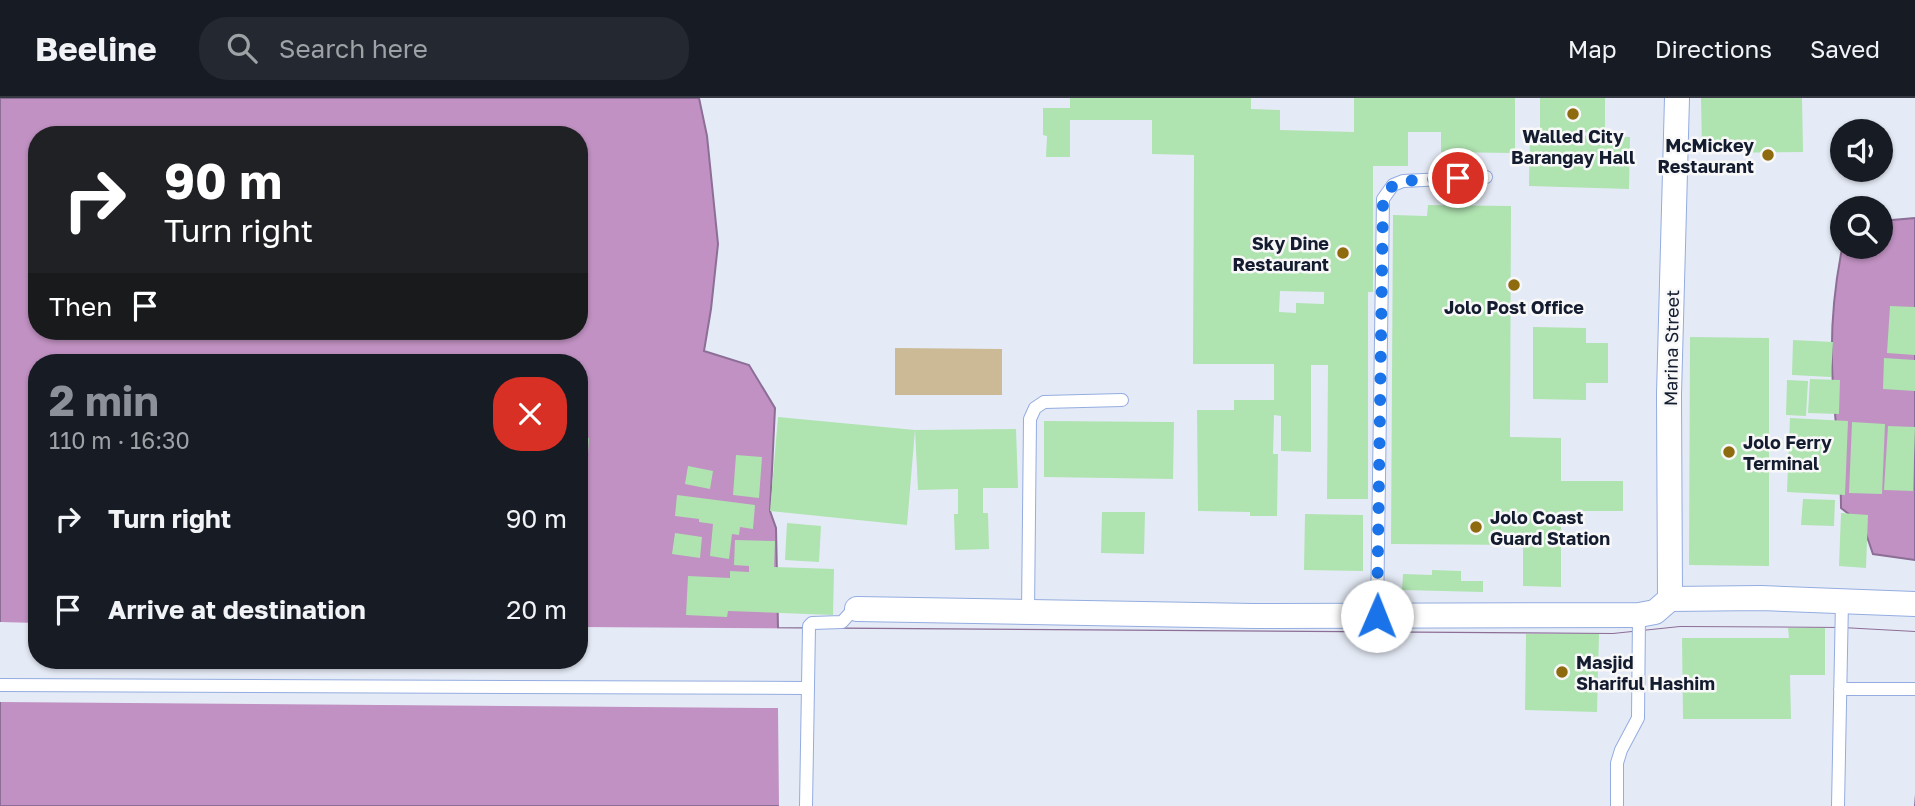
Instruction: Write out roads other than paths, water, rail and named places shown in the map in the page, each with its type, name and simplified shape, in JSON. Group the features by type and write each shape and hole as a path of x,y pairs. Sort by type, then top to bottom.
{"street":[{"name":"Marina Street","path":"1670,599 1669,394 1677,98"},
{"path":"857,609 1377,616 1639,615 1655,612 1670,599 1915,604"}],"lane":[{"path":"1377,616 1383,200 1393,185 1403,181 1486,177"},
{"path":"1028,612 1030,419 1035,408 1044,402 1122,400"},
{"path":"1838,806 1842,601"},
{"path":"806,806 809,626 812,623 842,622 857,609"},
{"path":"1617,806 1617,763 1638,718 1639,615"},
{"path":"0,685 808,688"},
{"path":"1840,689 1915,689"}],"place":[{"name":"Walled City Barangay Hall","path":"1573,114"},
{"name":"McMickey Restaurant","path":"1768,155"},
{"name":"Sky Dine Restaurant","path":"1343,253"},
{"name":"Jolo Post Office","path":"1514,285"},
{"name":"Jolo Ferry Terminal","path":"1729,452"},
{"name":"Jolo Coast Guard Station","path":"1476,527"},
{"name":"Masjid Shariful Hashim","path":"1562,672"}]}
